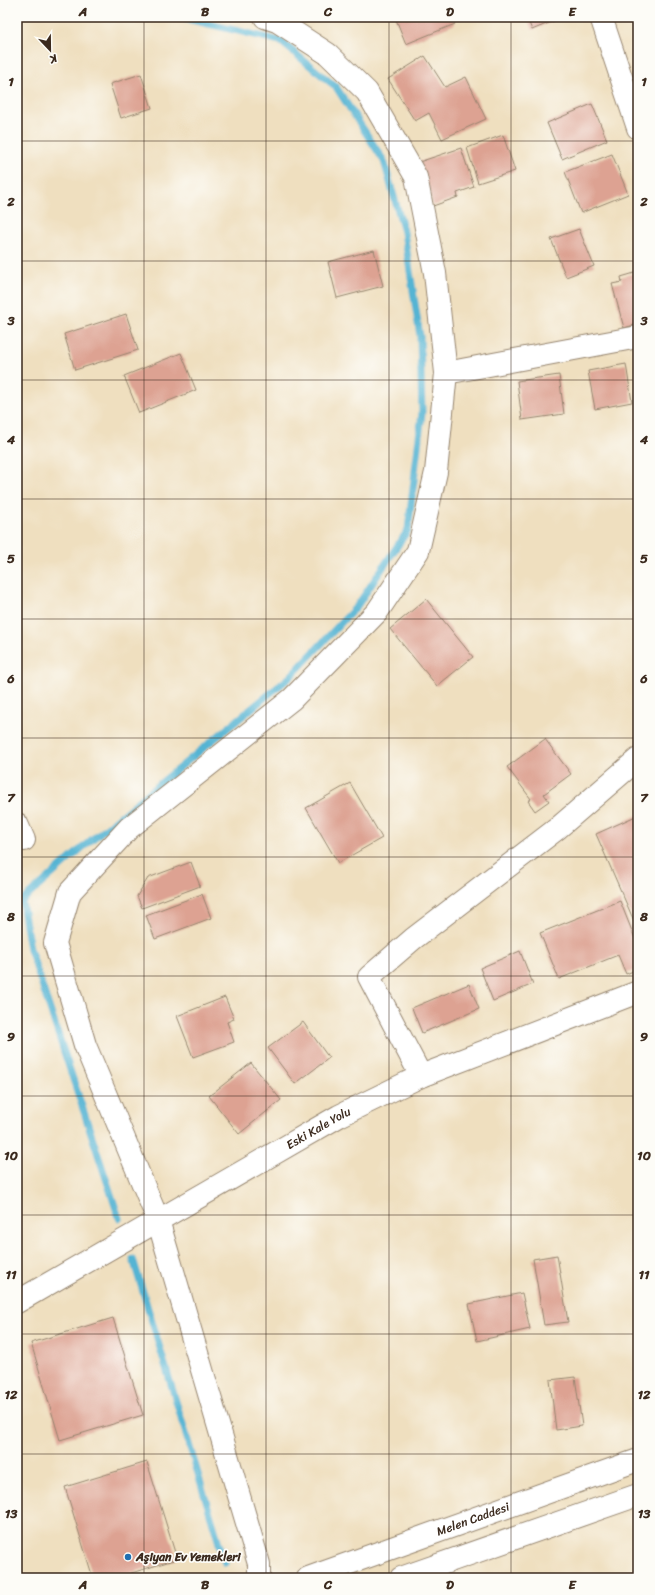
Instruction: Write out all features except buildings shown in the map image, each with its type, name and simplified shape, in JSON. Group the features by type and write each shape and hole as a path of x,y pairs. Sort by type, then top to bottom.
{"street":[{"path":"601,17 638,128"},
{"path":"259,1578 259,1564 158,1220 85,1045 55,943 70,892 129,828 292,699 377,612 418,551 436,472 446,373 435,273 416,177 367,92 328,54 273,18"},
{"path":"446,373 638,337"},
{"path":"421,1076 369,977 413,939 558,828 638,759"},
{"name":"Eski Kale Yolu","path":"17,1302 339,1116 421,1076 638,992"},
{"name":"Melen Caddesi","path":"308,1578 638,1460"},
{"path":"401,1578 638,1495"}],"waterway":[{"path":"119,1218 30,949 22,901 90,841 290,677 357,606 408,530 422,413 420,336 404,232 384,161 336,87 280,41 179,17"},
{"path":"133,1259 225,1563"}],"place":[{"name":"Aşiyan Ev Yemekleri","path":"128,1557"}]}
